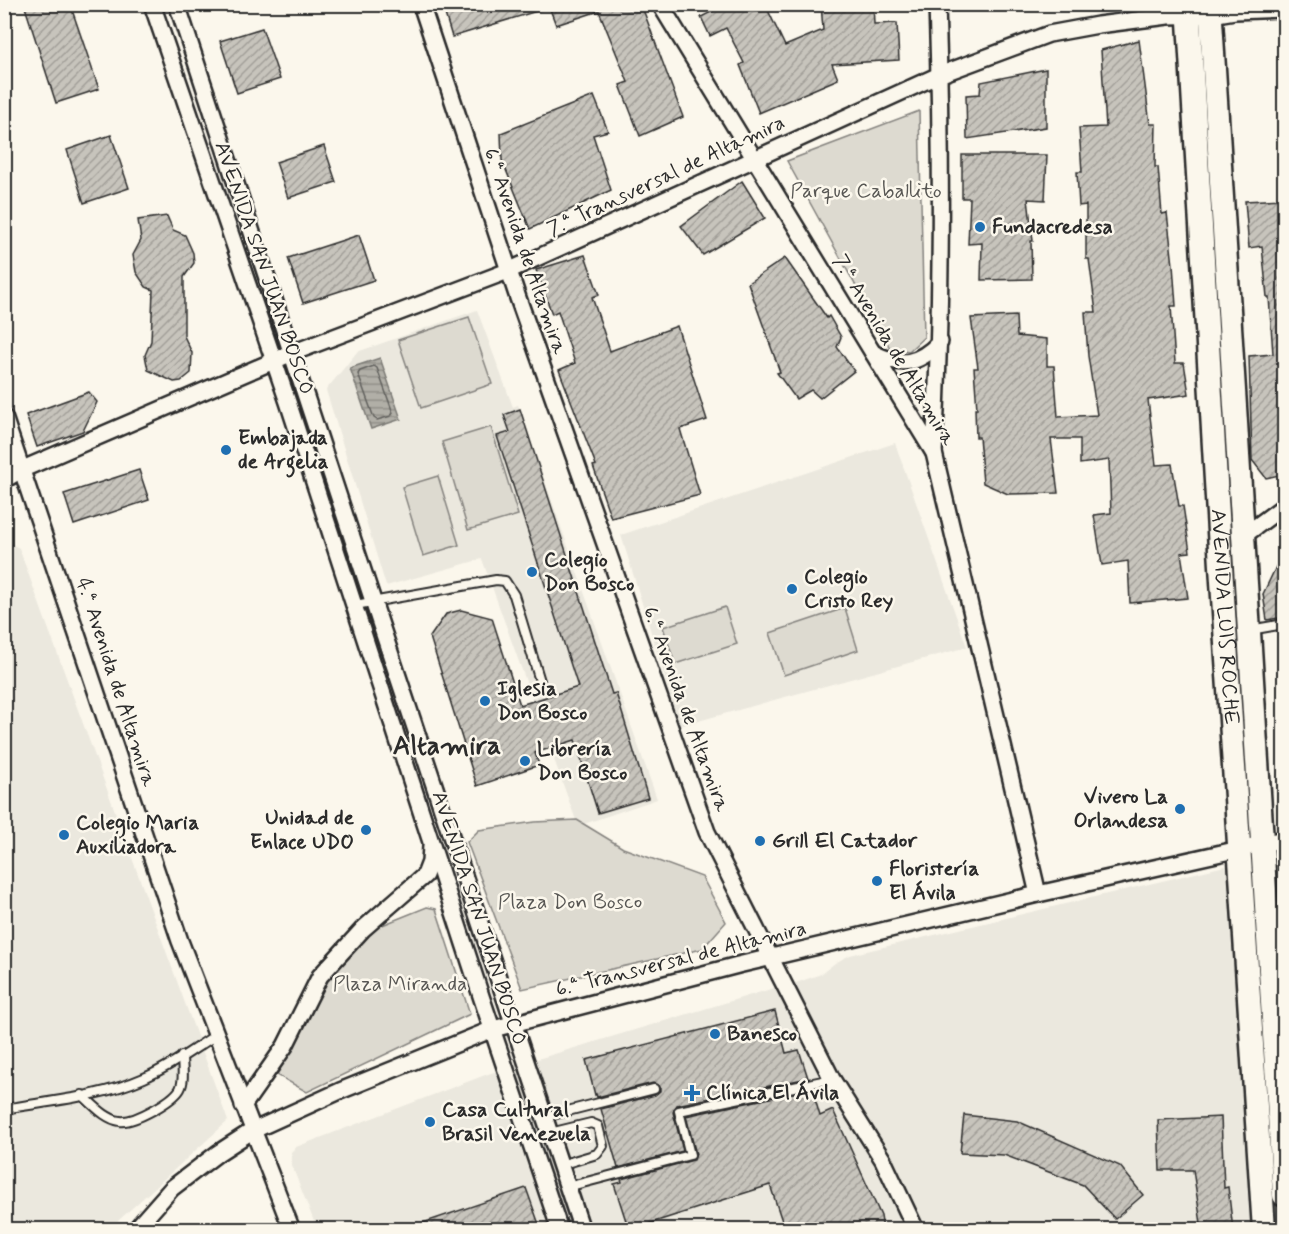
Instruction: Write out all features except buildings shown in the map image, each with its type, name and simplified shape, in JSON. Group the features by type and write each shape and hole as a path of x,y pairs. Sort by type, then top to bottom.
{"main road":[{"name":"AVENIDA LUIS ROCHE","path":"1200,10 1242,537 1284,1195"},
{"name":"AVENIDA LUIS ROCHE","path":"1200,10 1239,849 1263,1230"}],"street":[{"name":"AVENIDA SAN JUAN BOSCO","path":"152,4 274,361 560,1230"},
{"name":"AVENIDA SAN JUAN BOSCO","path":"177,4 371,601 582,1230"},
{"name":"6.ª Avenida de Altamira","path":"421,4 508,271 707,832 832,1079 883,1160 916,1230"},
{"name":"7.ª Avenida de Altamira","path":"660,4 934,453 1038,894"},
{"path":"934,453 940,342 937,4"},
{"name":"7.ª Transversal de Altamira","path":"4,480 23,469 292,353 508,271 939,75 1049,34 1200,10 1284,9"},
{"path":"873,353 893,361 914,360 924,358 940,342"},
{"name":"4.ª Avenida de Altamira","path":"4,417 180,941 292,1230"},
{"path":"1242,537 1284,506"},
{"path":"243,1107 285,1046 320,976 363,929 425,875 430,862 431,837"},
{"name":"6.ª Transversal de Altamira","path":"135,1230 172,1188 218,1153 252,1131 340,1091 493,1029 770,958 1038,894 1284,839"}],"lane":[{"path":"355,605 496,580 505,581 514,595 540,681"},
{"path":"1248,630 1284,624"},
{"path":"4,1109 116,1088 143,1078 216,1035"},
{"path":"82,1095 106,1115 121,1121 141,1117 180,1089 183,1075 182,1056"},
{"path":"567,1187 690,1155 679,1111 832,1079"},
{"path":"544,1117 654,1089"},
{"path":"550,1133 591,1123 598,1126 603,1146 597,1154 560,1165"}],"shaded area":[{"name":"Colegio Don Bosco","path":"477,310 513,407 518,405 657,799 578,826 482,559 386,586 326,390 357,352"},
{"name":"Colegio Cristo Rey","path":"895,443 967,647 680,726 621,535"},
{"name":"Colegio Maria Auxiliadora","path":"4,540 19,548 228,1121 109,1229 5,1229"},
{"path":"1284,852 1284,1229 317,1229 292,1166 291,1152 296,1147 488,1074 781,986 782,988 821,974 850,955"}],"green space":[{"name":"Parque Caballito","path":"919,111 924,337 909,351 890,348 787,161"},
{"path":"469,317 492,384 421,408 398,340"},
{"path":"491,427 518,515 468,530 442,442"},
{"path":"438,476 459,545 423,556 402,487"},
{"path":"725,607 737,644 675,664 663,627"},
{"path":"845,608 858,650 784,675 770,633"},
{"name":"Plaza Don Bosco","path":"577,820 623,848 702,877 726,922 702,949 522,989 467,842 479,830 535,822"},
{"name":"Plaza Miranda","path":"427,907 436,909 470,1014 307,1092 277,1075 328,978 375,928"}],"water":[{"path":"380,358 401,419 371,429 350,368"}],"place":[{"name":"Fundacredesa","path":"980,227"},
{"name":"Embajada de Argelia","path":"226,450"},
{"name":"Colegio Don Bosco","path":"532,572"},
{"name":"Colegio Cristo Rey","path":"792,589"},
{"name":"Iglesia Don Bosco","path":"485,701"},
{"name":"Librería Don Bosco","path":"525,761"},
{"name":"Vivero La Orlandesa","path":"1180,809"},
{"name":"Unidad de Enlace UDO","path":"366,830"},
{"name":"Colegio Maria Auxiliadora","path":"64,835"},
{"name":"Grill El Catador","path":"760,841"},
{"name":"Floristería El Ávila","path":"877,881"},
{"name":"Banesco","path":"715,1034"},
{"name":"Clínica El Ávila","path":"692,1093"},
{"name":"Casa Cultural Brasil Venezuela","path":"430,1122"}],"district":[{"name":"Altamira","path":"447,746"}]}
